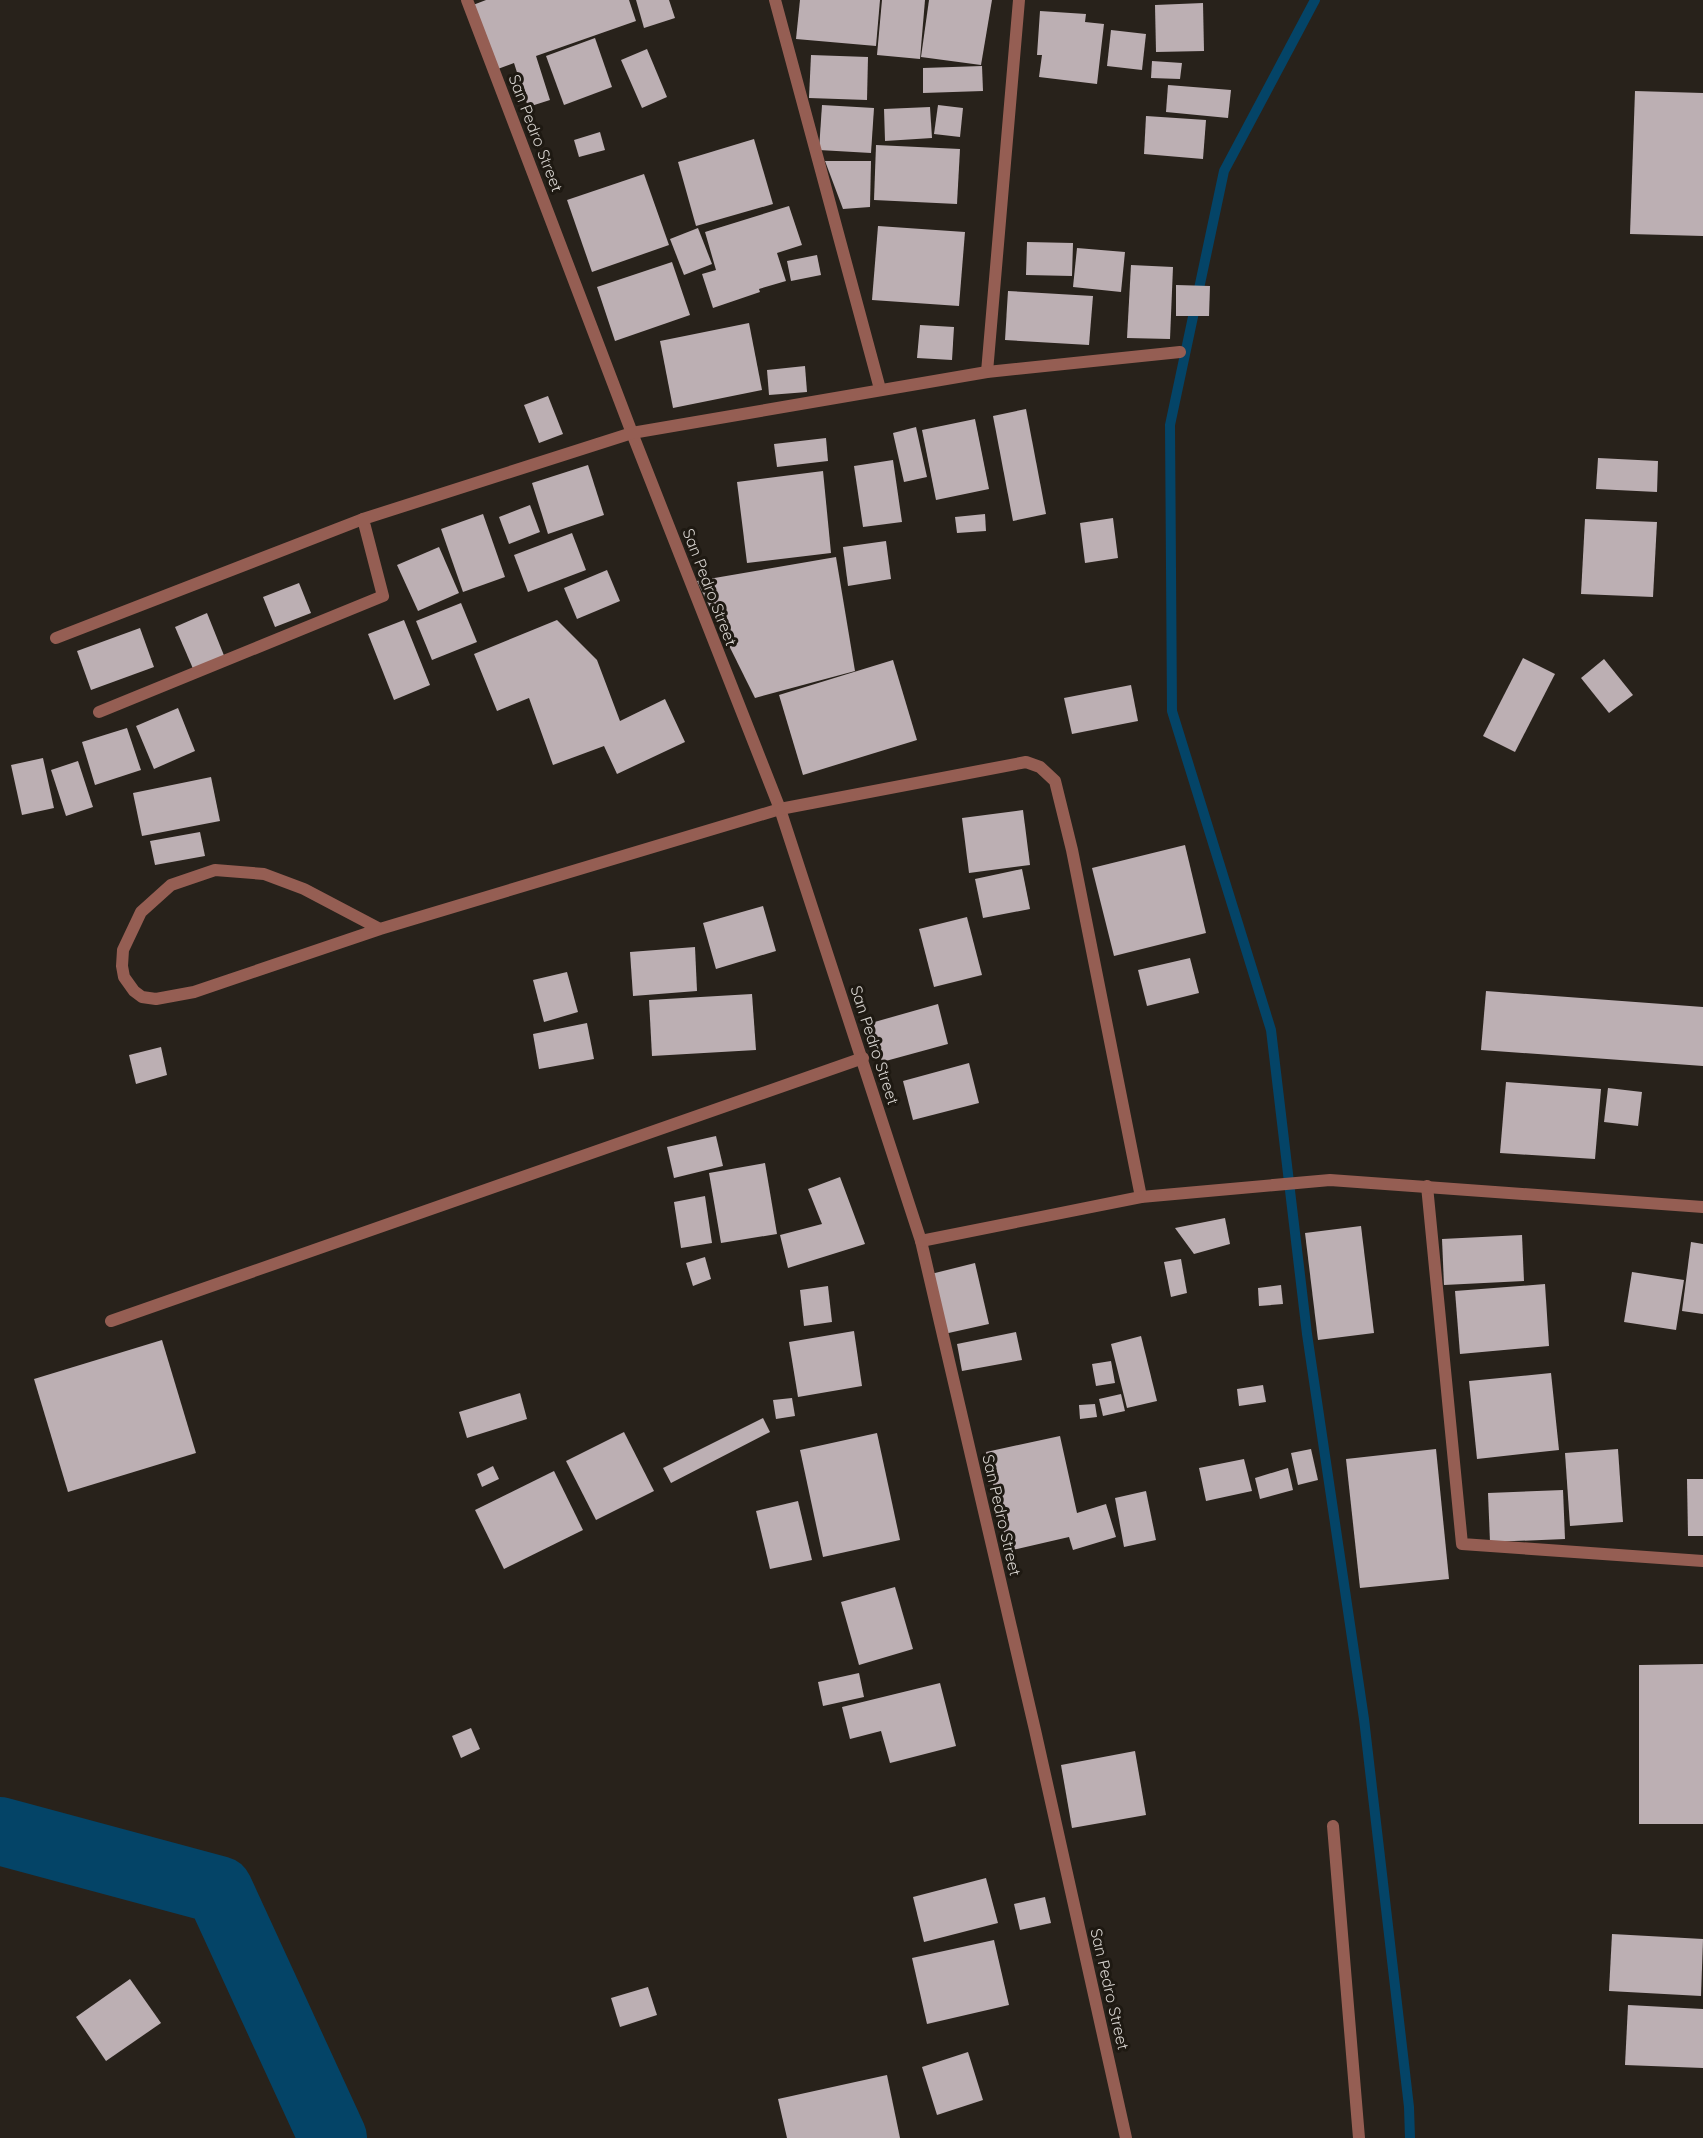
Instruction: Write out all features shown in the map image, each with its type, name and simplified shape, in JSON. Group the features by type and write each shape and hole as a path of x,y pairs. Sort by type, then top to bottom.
{"street":[{"name":"San Pedro Street","path":"467,0 632,433 780,809 921,1241 1038,1742 1126,2138"},
{"path":"775,0 880,389"},
{"path":"987,372 1019,0"},
{"path":"56,638 363,519 632,433 987,372 1180,352"},
{"path":"99,712 383,596 363,519"},
{"path":"380,928 304,889 264,874 215,870 171,885 141,912 123,950 122,966 124,977 134,991 142,997 156,999 194,992 380,928 780,809 1026,762 1040,767 1055,782 1074,862 1141,1197"},
{"path":"111,1320 863,1059"},
{"path":"921,1241 1141,1197 1330,1180 1703,1207"},
{"path":"1427,1186 1462,1544 1703,1561"},
{"path":"1333,1826 1359,2138"}],"building":[{"path":"486,0 629,0 636,21 536,56 550,100 528,107 514,63 495,70 473,5"},
{"path":"636,0 669,0 675,18 644,28"},
{"path":"800,0 880,0 876,46 796,39"},
{"path":"882,0 925,0 920,59 877,55"},
{"path":"929,0 992,0 981,65 921,57"},
{"path":"1203,3 1204,51 1156,52 1155,5"},
{"path":"1040,11 1086,14 1085,22 1104,24 1097,84 1039,77 1042,55 1037,55"},
{"path":"1111,30 1146,34 1142,70 1107,66"},
{"path":"595,38 612,87 564,105 546,56"},
{"path":"647,49 667,97 642,108 621,60"},
{"path":"811,55 868,57 867,100 809,98"},
{"path":"1152,61 1182,63 1180,79 1151,78"},
{"path":"982,66 983,91 923,93 923,68"},
{"path":"1168,85 1231,90 1228,118 1166,112"},
{"path":"1635,91 1703,93 1703,236 1630,234"},
{"path":"822,105 874,108 871,153 819,150"},
{"path":"938,105 963,108 960,137 934,134"},
{"path":"930,107 932,138 885,141 884,109"},
{"path":"1146,116 1206,120 1203,159 1144,154"},
{"path":"600,132 605,150 579,157 574,140"},
{"path":"754,139 773,204 696,226 678,162"},
{"path":"876,145 960,149 957,204 874,200"},
{"path":"825,161 871,161 870,207 843,209"},
{"path":"644,174 669,245 592,272 567,200"},
{"path":"789,206 802,245 777,253 786,281 759,289 760,292 713,308 702,274 716,270 705,232"},
{"path":"878,226 965,232 959,306 872,300"},
{"path":"698,228 712,264 684,275 670,239"},
{"path":"1027,242 1073,243 1072,276 1026,275"},
{"path":"1077,248 1125,252 1121,292 1073,287"},
{"path":"817,255 821,275 791,281 787,261"},
{"path":"672,262 690,315 615,341 597,287"},
{"path":"1131,265 1173,267 1170,339 1127,338"},
{"path":"1176,285 1210,286 1209,316 1176,316"},
{"path":"1008,291 1093,296 1089,345 1005,340"},
{"path":"749,323 762,390 673,408 660,341"},
{"path":"920,325 954,327 952,360 917,358"},
{"path":"805,366 807,392 769,395 767,370"},
{"path":"548,396 563,434 539,443 524,405"},
{"path":"1026,409 1046,514 1013,521 993,416"},
{"path":"975,419 989,489 936,500 922,430"},
{"path":"916,427 927,477 904,482 893,433"},
{"path":"826,438 828,461 777,467 774,444"},
{"path":"1598,458 1658,461 1657,492 1596,489"},
{"path":"893,460 902,522 863,527 854,466"},
{"path":"588,465 604,515 548,534 532,483"},
{"path":"823,471 831,553 747,563 737,482"},
{"path":"530,505 540,532 509,544 499,517"},
{"path":"483,514 505,577 463,592 441,529"},
{"path":"985,514 986,531 957,533 955,517"},
{"path":"1113,518 1118,558 1085,563 1080,523"},
{"path":"1585,519 1657,522 1653,597 1581,594"},
{"path":"572,533 586,570 528,592 514,555"},
{"path":"886,541 891,579 848,586 843,547"},
{"path":"439,547 459,593 418,611 397,565"},
{"path":"836,557 855,671 755,698 697,581"},
{"path":"607,570 620,601 577,619 564,588"},
{"path":"299,583 311,613 275,627 263,597"},
{"path":"461,603 477,642 432,660 416,621"},
{"path":"207,613 225,658 194,671 175,627"},
{"path":"404,620 430,685 394,700 368,634"},
{"path":"557,620 597,660 620,721 665,699 685,742 617,774 604,746 553,765 529,698 497,711 474,654"},
{"path":"140,628 154,667 91,690 77,651"},
{"path":"1523,658 1555,674 1515,752 1483,736"},
{"path":"1604,659 1633,695 1609,713 1581,678"},
{"path":"893,660 917,740 803,775 779,695"},
{"path":"1131,685 1138,721 1072,734 1064,698"},
{"path":"178,708 195,751 154,769 136,726"},
{"path":"127,728 141,770 95,785 82,742"},
{"path":"43,758 54,808 22,815 11,765"},
{"path":"78,761 93,807 66,816 51,770"},
{"path":"211,777 220,821 142,836 133,793"},
{"path":"1023,810 1030,865 969,873 962,818"},
{"path":"200,832 205,856 155,865 150,841"},
{"path":"1185,845 1206,933 1114,956 1092,868"},
{"path":"1022,869 1030,909 983,918 975,879"},
{"path":"763,906 776,951 716,969 703,923"},
{"path":"967,917 982,975 934,987 919,929"},
{"path":"695,947 697,991 633,996 630,952"},
{"path":"1190,958 1199,993 1147,1006 1138,970"},
{"path":"567,972 578,1012 544,1022 533,980"},
{"path":"1486,991 1703,1007 1703,1066 1481,1050"},
{"path":"752,994 756,1050 652,1056 649,1000"},
{"path":"938,1004 948,1044 882,1062 871,1023"},
{"path":"587,1023 594,1059 539,1069 533,1034"},
{"path":"161,1047 167,1075 136,1084 129,1055"},
{"path":"969,1063 979,1103 913,1120 903,1081"},
{"path":"1506,1082 1601,1089 1595,1159 1500,1153"},
{"path":"1608,1088 1642,1092 1638,1126 1604,1122"},
{"path":"716,1136 723,1166 674,1178 667,1147"},
{"path":"765,1163 777,1234 721,1243 709,1173"},
{"path":"840,1177 865,1244 788,1268 780,1235 822,1224 808,1189"},
{"path":"705,1196 712,1243 681,1248 674,1202"},
{"path":"1225,1218 1230,1244 1194,1254 1175,1228"},
{"path":"1361,1226 1374,1333 1318,1340 1305,1233"},
{"path":"1522,1235 1524,1281 1444,1285 1442,1239"},
{"path":"1691,1242 1703,1244 1703,1314 1682,1311"},
{"path":"705,1257 711,1279 693,1286 686,1263"},
{"path":"1181,1259 1187,1293 1171,1297 1164,1262"},
{"path":"975,1263 989,1324 944,1334 931,1274"},
{"path":"1632,1272 1684,1280 1676,1330 1624,1322"},
{"path":"1545,1284 1549,1346 1460,1354 1455,1291"},
{"path":"1281,1285 1283,1304 1259,1306 1258,1288"},
{"path":"828,1286 832,1322 804,1326 800,1290"},
{"path":"854,1331 862,1386 798,1397 789,1342"},
{"path":"1016,1332 1022,1360 962,1371 957,1344"},
{"path":"1141,1336 1157,1401 1127,1408 1111,1344"},
{"path":"162,1340 196,1453 68,1492 34,1379"},
{"path":"1111,1361 1115,1383 1096,1386 1092,1364"},
{"path":"1551,1373 1559,1450 1477,1459 1469,1381"},
{"path":"1263,1385 1266,1402 1239,1406 1237,1389"},
{"path":"520,1393 527,1419 467,1438 459,1412"},
{"path":"1121,1394 1125,1411 1103,1416 1099,1399"},
{"path":"792,1398 795,1416 776,1419 773,1400"},
{"path":"1095,1404 1097,1417 1080,1419 1079,1405"},
{"path":"763,1418 770,1432 671,1483 663,1468"},
{"path":"624,1432 654,1491 596,1520 566,1461"},
{"path":"877,1433 900,1540 823,1557 800,1450"},
{"path":"1060,1436 1077,1513 1106,1504 1116,1537 1073,1550 1069,1537 1008,1551 986,1452"},
{"path":"1311,1449 1318,1480 1298,1485 1291,1453"},
{"path":"1436,1449 1449,1579 1360,1588 1346,1459"},
{"path":"1618,1449 1623,1522 1570,1526 1565,1453"},
{"path":"1244,1459 1252,1491 1206,1501 1199,1468"},
{"path":"493,1466 499,1479 482,1487 477,1474"},
{"path":"1288,1468 1293,1490 1260,1499 1255,1478"},
{"path":"554,1471 583,1530 504,1569 475,1510"},
{"path":"1687,1479 1703,1479 1703,1536 1688,1536"},
{"path":"1563,1490 1565,1539 1490,1542 1488,1493"},
{"path":"1146,1491 1156,1540 1124,1547 1115,1498"},
{"path":"798,1501 812,1560 770,1569 756,1511"},
{"path":"895,1587 913,1649 859,1665 841,1602"},
{"path":"1703,1664 1703,1824 1639,1824 1639,1665"},
{"path":"859,1673 864,1697 823,1706 818,1682"},
{"path":"940,1683 956,1746 890,1763 881,1731 850,1739 842,1707"},
{"path":"471,1728 480,1749 461,1758 452,1736"},
{"path":"1135,1751 1146,1815 1072,1828 1061,1765"},
{"path":"986,1878 998,1923 924,1942 913,1897"},
{"path":"1045,1897 1051,1923 1020,1930 1014,1904"},
{"path":"1612,1934 1703,1939 1701,1996 1609,1991"},
{"path":"994,1940 1009,2005 927,2024 912,1958"},
{"path":"130,1979 161,2023 106,2061 76,2017"},
{"path":"648,1987 657,2015 620,2027 611,1998"},
{"path":"1628,2005 1703,2009 1703,2068 1625,2065"},
{"path":"968,2052 983,2100 937,2115 922,2067"},
{"path":"887,2075 900,2138 787,2138 778,2099"}],"waterway":[{"path":"1315,0 1224,171 1170,425 1172,711 1271,1030 1307,1334 1364,1719 1409,2107 1410,2138"},
{"path":"0,1831 219,1890 333,2138"}]}
